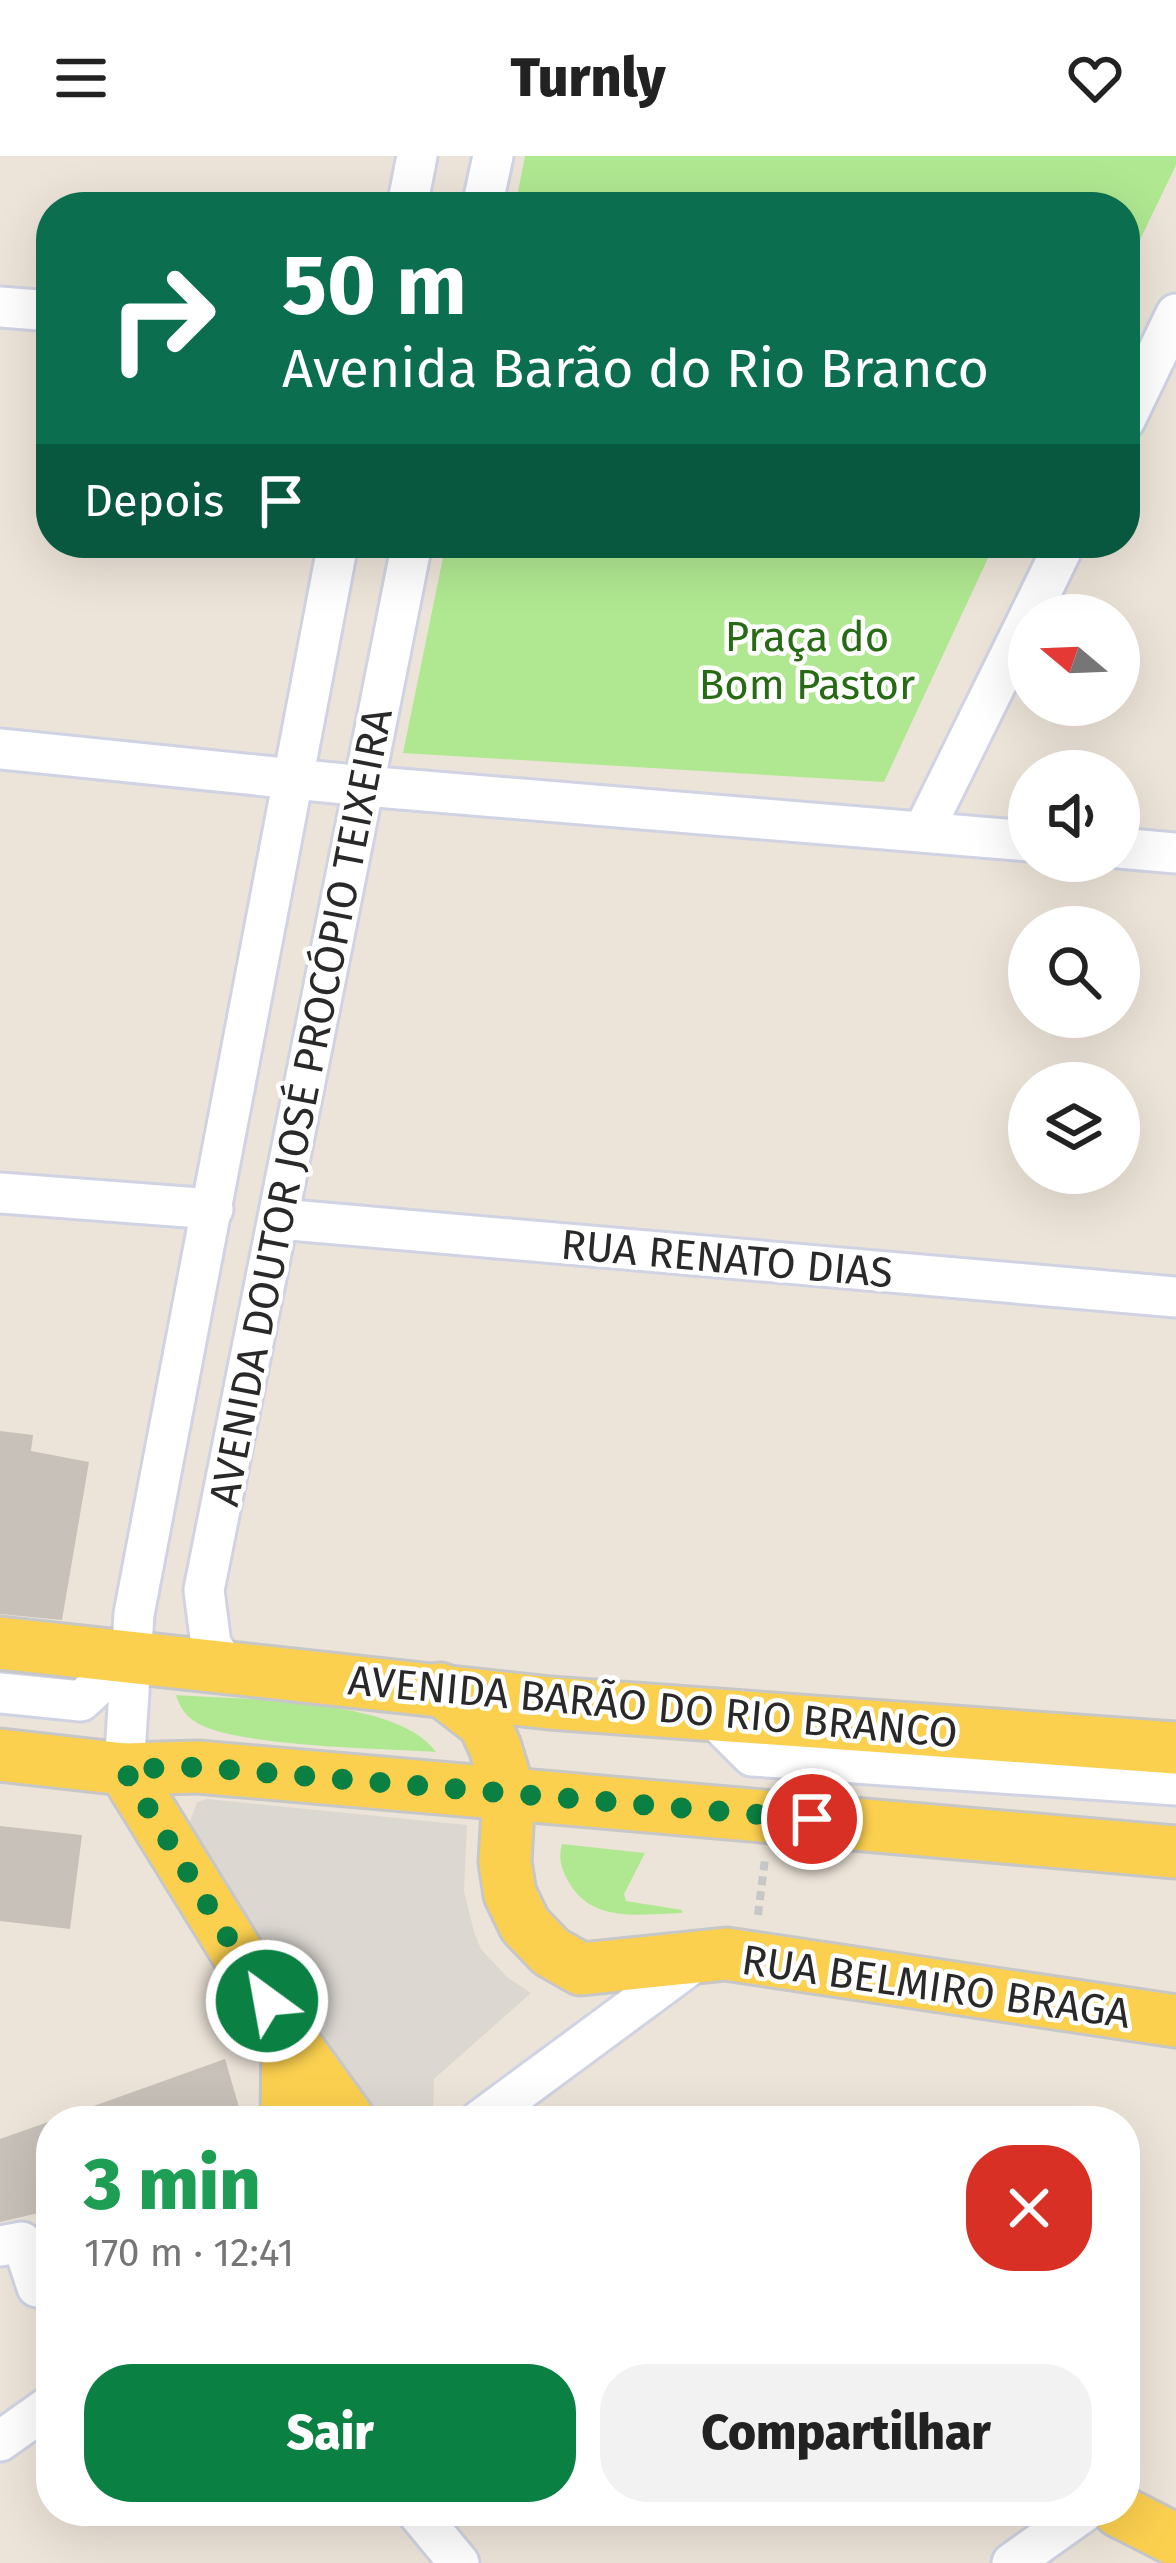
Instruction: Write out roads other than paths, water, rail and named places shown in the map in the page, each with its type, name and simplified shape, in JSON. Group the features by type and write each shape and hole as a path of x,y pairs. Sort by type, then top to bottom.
{"main road":[{"name":"AVENIDA BARÃO DO RIO BRANCO","path":"0,1642 712,1716 1176,1748"},
{"path":"440,1690 484,1724 509,1793"},
{"path":"0,1755 124,1769 198,1767 1176,1852"},
{"path":"124,1769 288,2035 339,2106"},
{"name":"RUA BELMIRO BRAGA","path":"509,1793 505,1862 510,1894 525,1925 551,1952 580,1969 726,1954 1176,2021"},
{"path":"1120,1845 1176,1841"},
{"path":"287,2106 288,2035"},
{"path":"1140,2522 1176,2540"}],"street":[{"path":"410,192 417,156"},
{"path":"485,192 493,156"},
{"path":"0,307 36,310"},
{"path":"1140,389 1176,314"},
{"name":"AVENIDA DOUTOR JOSÉ PROCÓPIO TEIXEIRA","path":"124,1769 134,1614 335,558"},
{"name":"AVENIDA DOUTOR JOSÉ PROCÓPIO TEIXEIRA","path":"227,1667 211,1645 204,1590 409,558"},
{"path":"1040,594 1058,558"},
{"path":"923,832 1008,659"},
{"path":"0,749 364,786 1008,839"},
{"path":"1140,850 1176,853"},
{"path":"0,1192 213,1209"},
{"name":"RUA RENATO DIAS","path":"279,1220 1176,1297"},
{"path":"0,1694 81,1701 130,1656"},
{"path":"81,1701 124,1769"},
{"path":"712,1716 752,1756 1176,1785"},
{"path":"499,2106 697,1960"},
{"path":"0,2246 22,2242 36,2269"},
{"path":"0,2441 36,2416"},
{"path":"428,2526 459,2563"},
{"path":"1012,2563 1064,2526"}],"park label":[{"name":"Praça do Bom Pastor","path":"807,660"}]}
